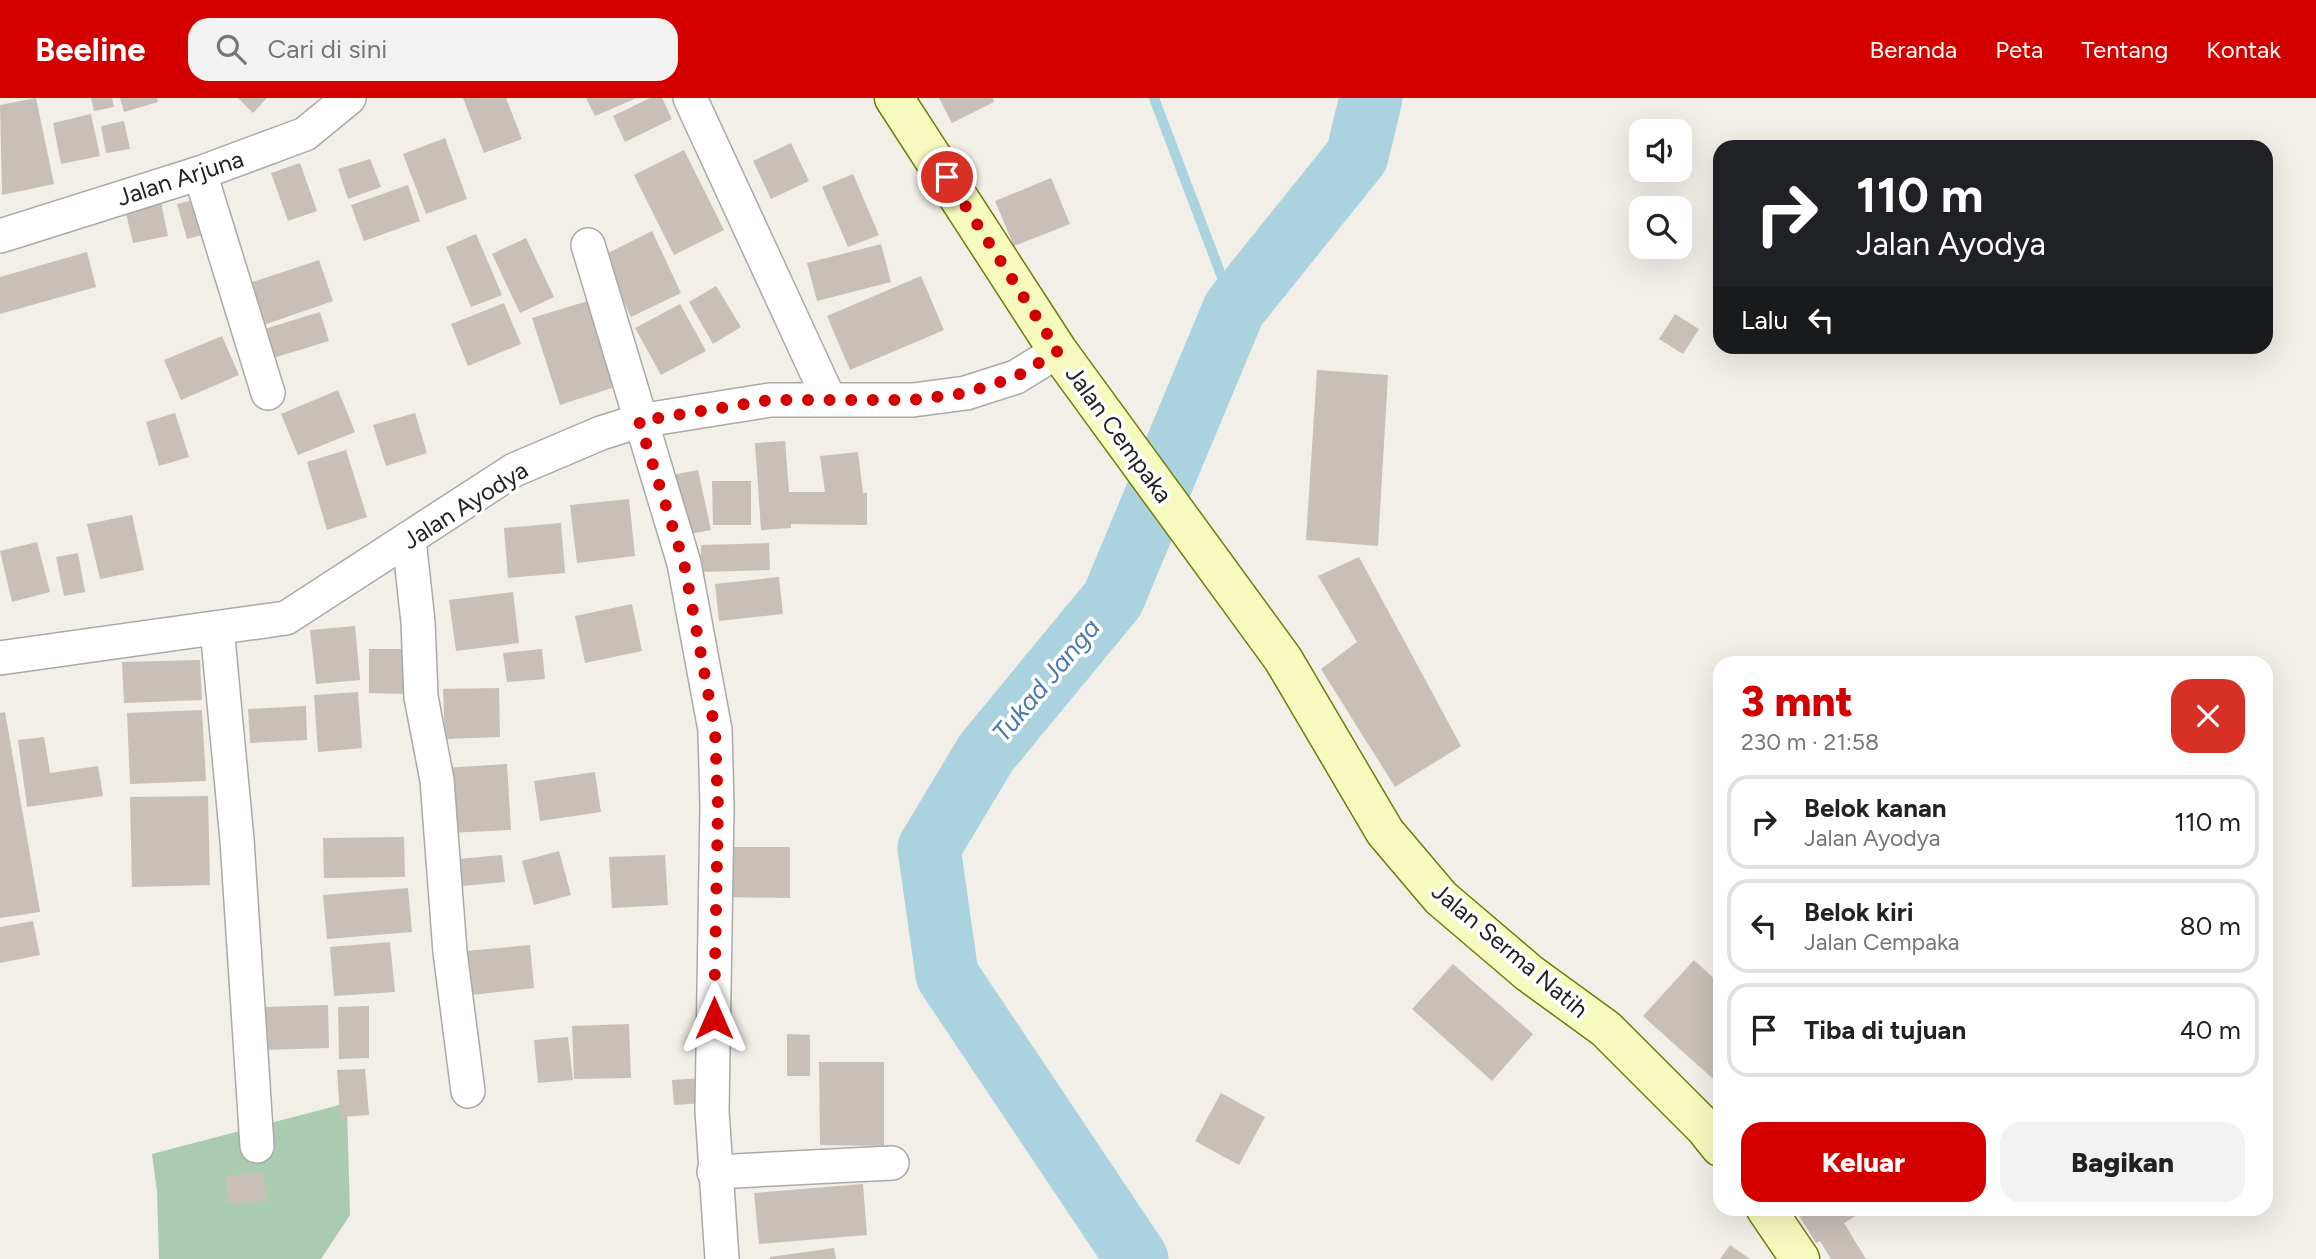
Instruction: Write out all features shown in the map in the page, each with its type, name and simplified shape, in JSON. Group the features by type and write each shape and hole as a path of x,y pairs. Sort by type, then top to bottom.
{"street":[{"name":"Jalan Arjuna","path":"0,236 200,173 305,134 349,98"},
{"path":"690,98 828,400"},
{"name":"Jalan Cempaka","path":"894,98 1058,351 1283,659"},
{"path":"200,173 268,393"},
{"path":"588,245 684,563 715,730 718,806 713,923 714,1172 722,1259"},
{"name":"Jalan Ayodya","path":"0,658 286,618 514,470 601,433 639,421 770,400 913,400 966,393 1016,377 1058,351"},
{"path":"409,540 418,622 421,697 437,780 450,952 468,1091"},
{"path":"217,628 237,840 257,1146"},
{"name":"Jalan Serma Natih","path":"1283,659 1385,832 1441,898 1529,973 1606,1029 1713,1138"},
{"path":"714,1172 891,1163"},
{"path":"1771,1216 1800,1259"}],"green space":[{"path":"347,1103 350,1215 321,1259 159,1259 157,1192 152,1154"}],"building":[{"path":"36,98 54,184 2,195 0,105"},
{"path":"91,98 112,98 114,107 94,111"},
{"path":"120,98 157,98 158,102 124,112"},
{"path":"238,98 267,98 253,113"},
{"path":"463,98 506,98 522,139 484,153"},
{"path":"586,98 637,98 595,116"},
{"path":"650,98 662,98 672,119 625,142 613,116"},
{"path":"939,98 993,98 994,102 952,123"},
{"path":"91,114 100,156 61,164 53,123"},
{"path":"124,121 130,149 106,153 101,126"},
{"path":"445,138 467,199 426,214 403,154"},
{"path":"791,143 809,181 771,199 753,161"},
{"path":"684,150 724,230 674,255 634,175"},
{"path":"370,159 381,187 348,199 338,169"},
{"path":"300,163 317,211 288,221 271,173"},
{"path":"853,174 879,235 848,247 822,187"},
{"path":"1051,178 1070,224 1014,246 995,201"},
{"path":"408,185 420,221 364,241 351,205"},
{"path":"201,198 211,233 187,239 177,204"},
{"path":"161,202 168,236 133,243 125,209"},
{"path":"652,231 681,293 631,317 602,256"},
{"path":"476,234 502,295 471,307 446,247"},
{"path":"526,238 554,297 520,313 492,254"},
{"path":"881,244 891,282 817,301 807,263"},
{"path":"87,252 96,287 0,314 0,277"},
{"path":"319,260 333,301 255,328 240,286"},
{"path":"921,276 944,330 850,370 827,316"},
{"path":"716,286 741,327 713,344 689,302"},
{"path":"591,300 618,386 560,405 532,318"},
{"path":"504,303 521,344 468,366 451,324"},
{"path":"680,304 706,351 661,375 635,328"},
{"path":"320,312 329,341 270,359 261,330"},
{"path":"1675,314 1699,329 1683,354 1659,339"},
{"path":"222,336 239,375 181,400 164,360"},
{"path":"1317,370 1388,375 1378,546 1306,540"},
{"path":"338,390 355,432 298,455 281,414"},
{"path":"175,413 189,457 159,466 146,422"},
{"path":"415,413 427,453 386,466 373,425"},
{"path":"785,441 789,492 825,492 820,456 858,452 863,493 867,493 867,525 791,524 791,528 761,530 755,443"},
{"path":"346,450 367,517 327,530 307,462"},
{"path":"698,470 711,530 680,536 667,476"},
{"path":"712,481 751,481 751,525 713,525"},
{"path":"629,499 635,556 577,563 570,505"},
{"path":"132,515 144,570 100,579 87,524"},
{"path":"561,523 565,573 508,578 504,528"},
{"path":"37,542 50,592 12,602 0,551"},
{"path":"769,543 770,570 701,572 701,545"},
{"path":"78,553 85,592 64,596 56,557"},
{"path":"1359,557 1461,746 1395,787 1321,669 1357,642 1318,576"},
{"path":"779,577 783,614 719,621 715,584"},
{"path":"513,592 519,643 456,651 449,600"},
{"path":"632,604 642,651 585,663 575,616"},
{"path":"355,626 360,680 316,684 310,630"},
{"path":"369,649 407,649 408,694 369,693"},
{"path":"542,649 545,679 507,682 503,653"},
{"path":"200,660 202,700 124,703 122,662"},
{"path":"499,688 500,737 445,739 443,689"},
{"path":"358,692 362,748 318,752 314,695"},
{"path":"306,706 307,740 250,743 248,709"},
{"path":"202,710 206,781 130,784 127,713"},
{"path":"5,712 40,912 0,918 0,713"},
{"path":"44,737 50,773 98,766 103,796 27,807 18,740"},
{"path":"507,764 511,830 449,833 444,768"},
{"path":"595,772 601,812 540,821 534,781"},
{"path":"208,796 210,885 132,887 130,797"},
{"path":"404,837 405,877 324,878 323,838"},
{"path":"718,847 790,847 790,898 718,897"},
{"path":"559,851 571,895 534,905 522,861"},
{"path":"502,855 505,882 462,886 459,859"},
{"path":"665,855 668,905 612,908 609,857"},
{"path":"408,888 412,932 327,939 323,895"},
{"path":"33,921 40,955 0,963 0,927"},
{"path":"390,942 395,992 334,996 330,947"},
{"path":"530,945 534,988 471,995 466,951"},
{"path":"1694,960 1713,978 1713,1079 1643,1016"},
{"path":"1453,964 1533,1034 1492,1081 1412,1009"},
{"path":"328,1005 329,1048 264,1050 262,1007"},
{"path":"369,1006 369,1058 339,1059 338,1007"},
{"path":"629,1024 631,1078 574,1079 572,1026"},
{"path":"787,1034 810,1035 810,1076 787,1076"},
{"path":"568,1037 573,1080 538,1083 534,1040"},
{"path":"819,1062 884,1062 884,1146 820,1145"},
{"path":"365,1069 369,1115 340,1117 337,1070"},
{"path":"702,1078 703,1103 674,1105 672,1080"},
{"path":"1221,1093 1265,1117 1239,1165 1195,1141"},
{"path":"263,1173 266,1201 228,1204 225,1176"},
{"path":"863,1184 867,1235 759,1244 754,1193"},
{"path":"1799,1216 1856,1216 1844,1223 1866,1259 1831,1259 1820,1241 1816,1243"},
{"path":"1730,1245 1750,1259 1720,1259"},
{"path":"834,1248 836,1259 770,1259 770,1257"}],"waterway":[{"path":"1154,98 1234,309"},
{"name":"Tukad Janga","path":"1137,1259 947,975 929,848 986,753 1113,599 1234,309 1357,156 1371,98"}],"route":[{"path":"714,1018 713,923 718,806 715,730 710,688 684,563 639,421 770,400 913,400 966,393 1016,377 1058,351 947,177"}]}
